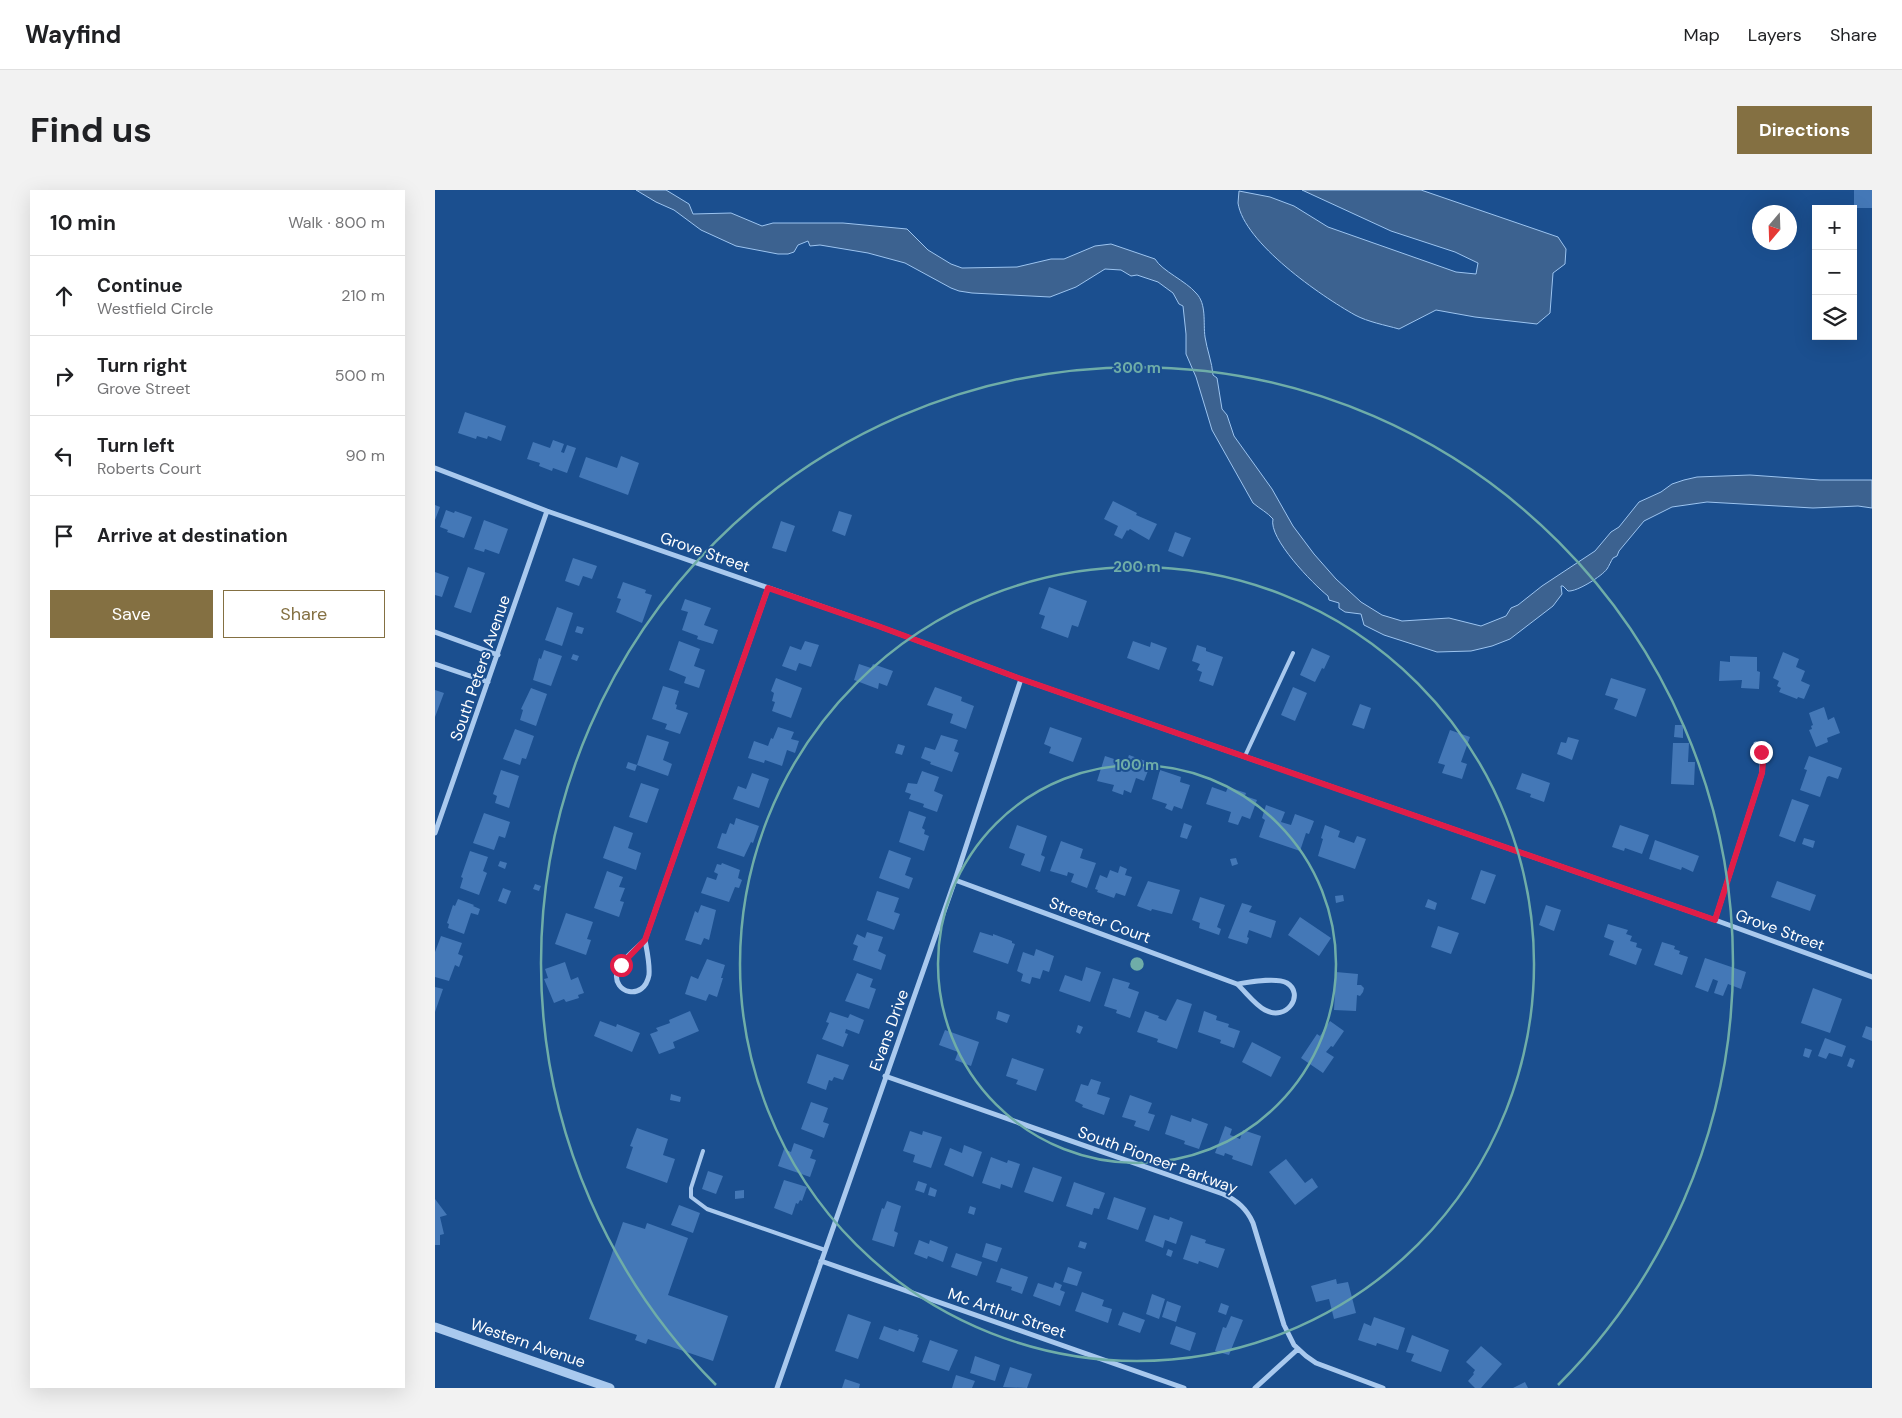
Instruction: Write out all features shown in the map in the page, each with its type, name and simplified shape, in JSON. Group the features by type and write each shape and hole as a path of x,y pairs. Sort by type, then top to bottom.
{"street":[{"name":"Grove Street","path":"435,468 547,511 878,626 1021,679 1715,920 1872,977"},
{"name":"South Peters Avenue","path":"435,833 547,511"},
{"path":"645,940 649,974 645,984 634,993 619,985 617,972 621,965 645,940 768,588"},
{"path":"435,632 497,655"},
{"path":"435,664 488,682"},
{"name":"Evans Drive","path":"777,1388 955,880 1021,679"},
{"path":"1715,920 1762,773 1762,757 1756,744"},
{"name":"Streeter Court","path":"955,880 1237,984 1267,1011 1285,1012 1290,1008 1293,1001 1294,994 1286,982 1262,980 1237,984"},
{"name":"South Pioneer Parkway","path":"885,1076 1214,1190 1237,1201 1244,1208 1253,1223 1285,1328 1298,1349 1317,1362 1383,1388"},
{"name":"Mc Arthur Street","path":"821,1261 1184,1388"},
{"name":"Western Avenue","path":"435,1327 610,1388"},
{"path":"1255,1388 1298,1349"}],"lane":[{"path":"1245,756 1293,653"},
{"path":"703,1151 691,1188 691,1196 699,1203 707,1209 825,1250"}],"water":[{"path":"636,190 666,190 689,204 693,214 731,213 762,226 773,223 843,223 907,229 928,250 951,264 962,268 1017,267 1051,259 1064,259 1095,246 1111,244 1155,259 1163,268 1192,289 1199,297 1204,314 1206,342 1213,375 1217,378 1222,409 1227,415 1234,436 1272,489 1293,526 1336,579 1361,602 1382,615 1402,621 1449,618 1481,626 1506,616 1511,608 1595,551 1611,532 1619,527 1639,502 1661,492 1672,484 1684,480 1697,477 1750,475 1820,480 1872,480 1872,508 1858,506 1813,508 1707,502 1672,507 1644,521 1617,556 1613,558 1607,569 1595,579 1572,591 1568,591 1561,586 1562,594 1553,606 1510,639 1471,651 1437,652 1384,635 1364,625 1361,614 1345,612 1339,608 1339,603 1329,600 1328,596 1312,582 1284,549 1273,527 1273,519 1253,503 1212,430 1196,377 1186,354 1183,306 1179,304 1173,293 1158,282 1137,275 1131,276 1121,270 1105,269 1076,287 1050,297 959,291 905,263 868,253 820,245 810,246 808,241 798,245 794,252 788,254 778,254 736,246 701,230 674,210"},
{"path":"1302,190 1421,190 1558,237 1566,249 1565,264 1553,273 1550,313 1537,324 1475,317 1436,310 1399,329 1355,315 1323,295 1286,267 1254,235 1243,219 1238,203 1239,191 1270,197 1294,206 1328,227 1456,272 1476,274 1478,263 1455,252 1391,231"}],"building":[{"path":"1854,190 1872,190 1872,208 1857,208 1857,205 1854,205"},
{"path":"465,412 506,426 501,441 488,436 487,439 477,436 476,439 458,433"},
{"path":"553,440 564,444 561,452 564,453 567,445 576,448 567,473 553,468 552,471 539,466 540,463 527,459 533,442 550,448"},
{"path":"621,456 639,463 628,495 579,477 586,457 617,468"},
{"path":"1113,501 1137,513 1136,515 1157,524 1149,540 1130,529 1127,530 1122,539 1114,535 1118,526 1104,519"},
{"path":"435,505 440,507 435,520"},
{"path":"446,510 472,517 464,538 447,532 448,530 440,527"},
{"path":"839,511 852,515 845,536 832,531"},
{"path":"484,520 508,529 499,554 485,549 484,552 474,549"},
{"path":"781,521 795,526 786,552 772,548"},
{"path":"1175,532 1191,538 1183,557 1168,551"},
{"path":"573,558 597,566 592,579 583,576 579,586 565,581"},
{"path":"468,567 485,573 471,613 454,607"},
{"path":"435,572 449,577 442,597 435,595"},
{"path":"623,582 646,590 645,593 652,595 642,623 616,612 621,599 617,598"},
{"path":"1049,587 1087,601 1078,627 1072,625 1068,638 1041,628 1045,616 1039,614"},
{"path":"685,599 711,608 704,625 718,630 713,644 697,639 698,636 682,630 688,612 681,610"},
{"path":"557,607 573,613 562,646 545,640"},
{"path":"577,626 584,628 582,634 575,632"},
{"path":"679,641 700,649 694,666 705,670 699,688 684,683 686,677 669,670"},
{"path":"805,641 819,645 811,667 799,663 796,671 782,666 790,646 801,650"},
{"path":"1133,641 1150,647 1151,642 1167,648 1159,670 1127,658"},
{"path":"1197,645 1206,648 1206,651 1223,657 1213,686 1199,681 1202,672 1197,670 1200,664 1192,661"},
{"path":"1312,648 1330,656 1315,682 1300,675"},
{"path":"544,650 562,656 551,686 533,680 539,658 541,659"},
{"path":"1783,652 1799,659 1796,667 1805,671 1801,681 1810,685 1804,699 1798,697 1797,699 1779,692 1781,688 1777,686 1779,681 1773,678"},
{"path":"573,654 579,656 577,661 571,659"},
{"path":"1730,656 1757,657 1757,671 1760,672 1759,689 1741,688 1742,680 1719,681 1720,661 1730,662"},
{"path":"859,664 871,668 873,664 893,671 887,686 879,683 878,689 854,680"},
{"path":"776,678 802,688 791,718 772,711 775,702 772,701 774,693 771,691"},
{"path":"1611,678 1646,689 1636,717 1614,709 1618,699 1605,695"},
{"path":"663,686 679,691 675,704 677,705 676,709 688,713 680,734 665,729 667,724 652,719"},
{"path":"935,687 962,697 961,701 974,706 966,729 950,723 953,714 927,705"},
{"path":"1293,687 1307,693 1295,721 1281,715"},
{"path":"531,688 547,694 536,726 520,720 523,710 521,709"},
{"path":"435,690 444,693 435,717"},
{"path":"1360,704 1371,708 1364,729 1352,725"},
{"path":"1824,707 1828,720 1834,717 1840,733 1827,738 1828,742 1816,747 1809,730 1812,729 1811,726 1813,725 1809,713"},
{"path":"1675,725 1683,725 1683,738 1674,737"},
{"path":"778,727 794,732 791,739 799,741 795,753 787,750 782,766 765,760 764,763 748,758 754,741 768,746"},
{"path":"1050,727 1082,738 1073,762 1049,753 1051,747 1044,744"},
{"path":"515,729 534,736 526,759 522,758 520,765 503,759"},
{"path":"1450,730 1470,737 1461,762 1467,764 1462,779 1442,773 1445,765 1438,763"},
{"path":"647,735 669,742 663,760 672,764 668,776 637,765"},
{"path":"941,735 958,740 954,751 959,753 952,772 930,764 931,762 921,758 925,747 935,750"},
{"path":"1568,737 1579,740 1572,760 1557,754 1561,742 1566,743"},
{"path":"1673,743 1689,743 1688,762 1695,762 1694,785 1671,784"},
{"path":"898,744 905,746 902,755 895,753"},
{"path":"1129,755 1151,763 1144,781 1136,778 1131,793 1124,790 1123,795 1112,791 1114,785 1097,781 1105,756 1126,763"},
{"path":"1809,756 1842,768 1838,779 1827,777 1820,797 1800,790 1807,770 1804,769"},
{"path":"628,762 637,765 635,771 626,768"},
{"path":"501,770 519,776 509,808 495,803 497,796 493,794"},
{"path":"1160,770 1181,777 1180,782 1190,785 1182,809 1174,806 1172,811 1165,808 1167,804 1152,799"},
{"path":"922,771 939,777 934,791 943,795 937,812 923,807 924,804 909,799 911,794 905,792 908,783 917,784"},
{"path":"752,773 769,779 759,808 733,799 738,786 746,789"},
{"path":"1522,773 1550,783 1544,802 1530,797 1531,794 1516,789"},
{"path":"641,783 659,789 647,823 629,817"},
{"path":"1212,787 1226,792 1228,787 1246,793 1245,796 1257,800 1250,819 1242,816 1238,825 1228,822 1231,812 1206,804"},
{"path":"1792,799 1809,805 1795,842 1779,836"},
{"path":"1266,805 1285,812 1281,822 1291,825 1295,814 1314,821 1309,834 1306,833 1300,851 1259,837 1265,820 1262,818"},
{"path":"909,811 926,817 922,828 925,830 924,834 929,836 924,851 899,842"},
{"path":"484,813 510,822 505,838 499,836 494,850 473,843"},
{"path":"736,818 759,826 753,843 751,842 744,857 717,848 722,833 726,834 730,823 734,825"},
{"path":"1184,823 1192,826 1187,839 1180,837"},
{"path":"1017,825 1047,836 1041,855 1045,857 1040,872 1021,865 1025,854 1009,848"},
{"path":"1325,825 1340,831 1338,837 1354,843 1357,836 1366,839 1355,869 1318,856"},
{"path":"1620,825 1649,835 1642,854 1625,848 1624,851 1612,847"},
{"path":"614,826 633,833 628,848 641,853 636,870 603,858"},
{"path":"1804,838 1815,841 1813,848 1802,844"},
{"path":"1655,840 1699,856 1693,872 1682,867 1681,870 1649,859"},
{"path":"1061,841 1083,849 1080,858 1096,863 1087,888 1071,882 1074,874 1068,872 1067,876 1050,871"},
{"path":"889,850 911,858 905,875 913,878 909,889 879,878"},
{"path":"470,851 488,857 483,871 487,873 479,895 460,888 463,878 461,877"},
{"path":"1236,858 1238,864 1232,866 1230,859"},
{"path":"500,861 507,863 505,869 498,866"},
{"path":"722,863 740,870 738,878 742,880 739,888 735,887 729,902 701,893 707,877 716,880 718,874 714,872 717,864 721,865"},
{"path":"1120,866 1127,869 1125,875 1132,877 1125,896 1116,893 1114,898 1097,892 1098,890 1095,889 1100,875 1107,878 1110,870 1118,873"},
{"path":"1481,870 1496,875 1485,904 1471,899"},
{"path":"607,871 623,877 619,887 625,888 620,901 624,902 619,917 594,908"},
{"path":"1148,881 1180,890 1172,914 1152,909 1151,911 1137,906"},
{"path":"1777,881 1816,895 1810,911 1771,897"},
{"path":"535,884 541,886 539,891 533,889"},
{"path":"503,888 511,891 506,904 498,901"},
{"path":"877,891 899,898 894,912 900,914 894,930 867,920"},
{"path":"1343,895 1344,901 1336,903 1335,896"},
{"path":"1200,897 1225,905 1217,927 1221,929 1219,935 1199,928 1200,923 1192,920"},
{"path":"458,899 480,909 478,915 471,913 464,934 448,928 449,924 447,923 453,905 455,906"},
{"path":"1428,899 1437,903 1435,910 1425,907"},
{"path":"1242,903 1252,906 1249,912 1276,921 1271,938 1249,930 1247,944 1228,938"},
{"path":"701,905 716,910 709,940 704,938 701,945 685,940 695,911 698,913"},
{"path":"1546,905 1561,910 1554,931 1539,925"},
{"path":"566,913 593,922 587,939 591,940 586,955 555,944"},
{"path":"1300,917 1331,938 1319,956 1288,935"},
{"path":"1608,924 1628,930 1626,934 1632,936 1630,941 1637,943 1636,947 1642,949 1636,965 1609,955 1614,941 1604,937"},
{"path":"1438,926 1459,933 1451,954 1431,947"},
{"path":"867,932 883,937 878,951 886,955 881,970 853,960 858,946 853,944 857,934 865,938"},
{"path":"980,932 993,936 993,934 1015,944 1008,964 973,952"},
{"path":"441,936 462,943 458,954 463,956 459,967 455,965 449,981 435,977 435,952"},
{"path":"1662,942 1675,946 1674,949 1680,951 1679,954 1688,957 1682,975 1654,965"},
{"path":"1036,949 1054,956 1049,972 1043,970 1040,979 1032,977 1030,984 1021,981 1023,974 1017,971 1023,952 1034,956"},
{"path":"1705,958 1746,972 1741,989 1728,984 1723,996 1714,993 1718,981 1713,979 1708,992 1695,987"},
{"path":"707,959 725,965 717,997 709,994 706,1001 685,994 691,976 698,979"},
{"path":"565,962 571,980 578,977 584,993 578,995 579,998 566,1002 564,999 554,1003 544,979 548,978 545,969"},
{"path":"1086,967 1101,972 1090,1002 1059,991 1065,975 1082,981"},
{"path":"1336,972 1358,974 1357,985 1361,985 1364,988 1360,996 1357,995 1356,1011 1334,1010"},
{"path":"857,973 873,979 870,987 876,989 869,1009 845,1001"},
{"path":"1113,978 1130,983 1128,988 1139,992 1130,1018 1116,1013 1117,1010 1104,1006"},
{"path":"435,987 443,989 435,1012"},
{"path":"1813,988 1842,999 1830,1033 1801,1023"},
{"path":"1177,999 1192,1004 1177,1049 1157,1042 1158,1039 1137,1032 1145,1011 1159,1016 1158,1018 1166,1021"},
{"path":"690,1011 699,1031 673,1042 675,1048 659,1054 650,1034 658,1031 656,1028 670,1023 669,1020"},
{"path":"998,1011 1010,1015 1007,1023 996,1019"},
{"path":"1204,1011 1217,1016 1216,1020 1229,1024 1228,1027 1240,1031 1234,1048 1220,1043 1221,1040 1198,1032"},
{"path":"830,1012 848,1018 850,1014 864,1020 859,1034 846,1029 845,1033 848,1034 843,1047 822,1039 829,1023 826,1022"},
{"path":"600,1021 616,1027 617,1024 640,1033 632,1052 594,1036"},
{"path":"1330,1021 1344,1031 1333,1047 1331,1046 1326,1052 1334,1057 1323,1073 1301,1058 1317,1034 1320,1036"},
{"path":"1078,1025 1083,1027 1080,1034 1076,1032"},
{"path":"1866,1026 1872,1028 1872,1041 1862,1037"},
{"path":"945,1030 979,1042 971,1066 955,1060 958,1052 939,1045"},
{"path":"1825,1038 1846,1046 1842,1057 1829,1053 1826,1059 1818,1056"},
{"path":"1252,1042 1281,1057 1271,1077 1242,1062"},
{"path":"1805,1048 1812,1050 1809,1058 1803,1056"},
{"path":"817,1054 849,1065 843,1080 834,1077 832,1081 829,1080 826,1090 807,1083"},
{"path":"1012,1058 1044,1069 1036,1091 1016,1084 1018,1080 1006,1076"},
{"path":"1850,1058 1855,1060 1852,1068 1847,1066"},
{"path":"1091,1079 1101,1082 1097,1094 1110,1098 1104,1115 1082,1107 1083,1105 1075,1101 1081,1084 1088,1086"},
{"path":"671,1094 681,1097 680,1102 670,1100"},
{"path":"1130,1095 1152,1103 1148,1113 1155,1115 1149,1131 1134,1126 1136,1121 1122,1117"},
{"path":"811,1102 828,1108 823,1122 829,1124 824,1138 801,1129"},
{"path":"1171,1115 1191,1122 1192,1118 1208,1124 1199,1149 1184,1144 1185,1141 1165,1134"},
{"path":"1225,1126 1232,1129 1230,1135 1240,1139 1243,1130 1261,1136 1252,1166 1232,1159 1233,1156 1225,1153 1224,1156 1215,1153"},
{"path":"637,1128 668,1139 663,1155 675,1159 667,1183 626,1168 633,1147 630,1146"},
{"path":"910,1131 922,1135 923,1131 942,1137 931,1168 913,1162 915,1155 903,1151"},
{"path":"794,1143 813,1150 810,1158 816,1160 810,1177 778,1166 784,1149 791,1152"},
{"path":"964,1145 982,1152 973,1177 944,1165 950,1148 962,1153"},
{"path":"991,1157 1007,1163 1008,1160 1020,1164 1012,1188 1001,1184 1000,1189 982,1183"},
{"path":"1286,1159 1305,1183 1312,1178 1318,1187 1295,1205 1269,1172"},
{"path":"1033,1167 1062,1177 1053,1202 1024,1192"},
{"path":"708,1171 723,1176 716,1194 702,1189"},
{"path":"784,1180 807,1187 802,1201 800,1200 798,1204 796,1203 792,1215 774,1208"},
{"path":"918,1181 927,1184 924,1193 915,1190"},
{"path":"1074,1182 1105,1193 1099,1209 1094,1208 1092,1215 1066,1206"},
{"path":"930,1187 937,1190 935,1197 928,1195"},
{"path":"744,1190 744,1198 735,1199 735,1191"},
{"path":"1114,1197 1146,1208 1138,1230 1107,1219"},
{"path":"435,1199 447,1215 440,1217 444,1234 440,1235 440,1245 435,1245"},
{"path":"887,1201 901,1206 894,1231 898,1233 894,1247 872,1240 882,1208 884,1209"},
{"path":"679,1205 700,1213 693,1233 671,1225"},
{"path":"970,1206 976,1208 974,1215 968,1213"},
{"path":"1154,1215 1169,1220 1170,1217 1183,1222 1176,1244 1165,1240 1163,1248 1145,1241"},
{"path":"623,1222 645,1229 647,1223 688,1238 668,1295 728,1316 713,1361 648,1339 646,1344 635,1340 637,1335 589,1319"},
{"path":"1191,1235 1206,1240 1205,1243 1225,1249 1218,1268 1199,1261 1198,1264 1183,1259"},
{"path":"919,1240 929,1244 930,1240 948,1247 943,1262 928,1256 927,1259 914,1254"},
{"path":"1080,1241 1087,1243 1085,1249 1078,1247"},
{"path":"986,1243 1002,1248 997,1262 982,1257"},
{"path":"1168,1249 1173,1251 1171,1257 1166,1255"},
{"path":"956,1253 982,1262 977,1276 951,1267"},
{"path":"1068,1267 1082,1272 1077,1286 1063,1282"},
{"path":"1001,1268 1028,1277 1022,1294 1011,1290 1012,1287 996,1282"},
{"path":"1336,1279 1337,1284 1348,1282 1356,1313 1334,1319 1329,1299 1316,1302 1311,1286"},
{"path":"1055,1282 1062,1285 1060,1290 1065,1292 1060,1306 1033,1296 1038,1283 1053,1288"},
{"path":"1082,1292 1104,1300 1102,1306 1112,1309 1108,1323 1075,1311"},
{"path":"1152,1294 1165,1299 1159,1319 1146,1314"},
{"path":"1167,1301 1181,1306 1176,1322 1162,1317"},
{"path":"1221,1303 1229,1306 1226,1315 1218,1312"},
{"path":"1123,1312 1145,1320 1140,1333 1118,1325"},
{"path":"848,1314 871,1322 858,1359 835,1351"},
{"path":"1231,1316 1243,1320 1229,1355 1215,1351 1223,1327 1226,1328"},
{"path":"1374,1317 1405,1328 1398,1350 1377,1343 1376,1346 1358,1340 1364,1323 1371,1326"},
{"path":"884,1326 918,1335 917,1337 919,1338 914,1352 879,1339"},
{"path":"1176,1326 1196,1333 1190,1351 1170,1344"},
{"path":"1412,1335 1449,1350 1441,1372 1411,1361 1414,1354 1406,1352"},
{"path":"930,1340 958,1350 949,1371 922,1362"},
{"path":"1481,1346 1502,1364 1481,1388 1475,1388 1468,1381 1475,1370 1466,1362"},
{"path":"975,1356 1000,1365 995,1381 970,1373"},
{"path":"1010,1367 1032,1374 1027,1388 1003,1387"},
{"path":"956,1375 975,1381 972,1388 952,1388"},
{"path":"845,1379 860,1384 859,1388 842,1388"},
{"path":"1525,1382 1528,1388 1513,1388"}],"route":[{"path":"621,965 645,940 768,588 1021,679 1715,920 1762,773 1761,752"}]}
